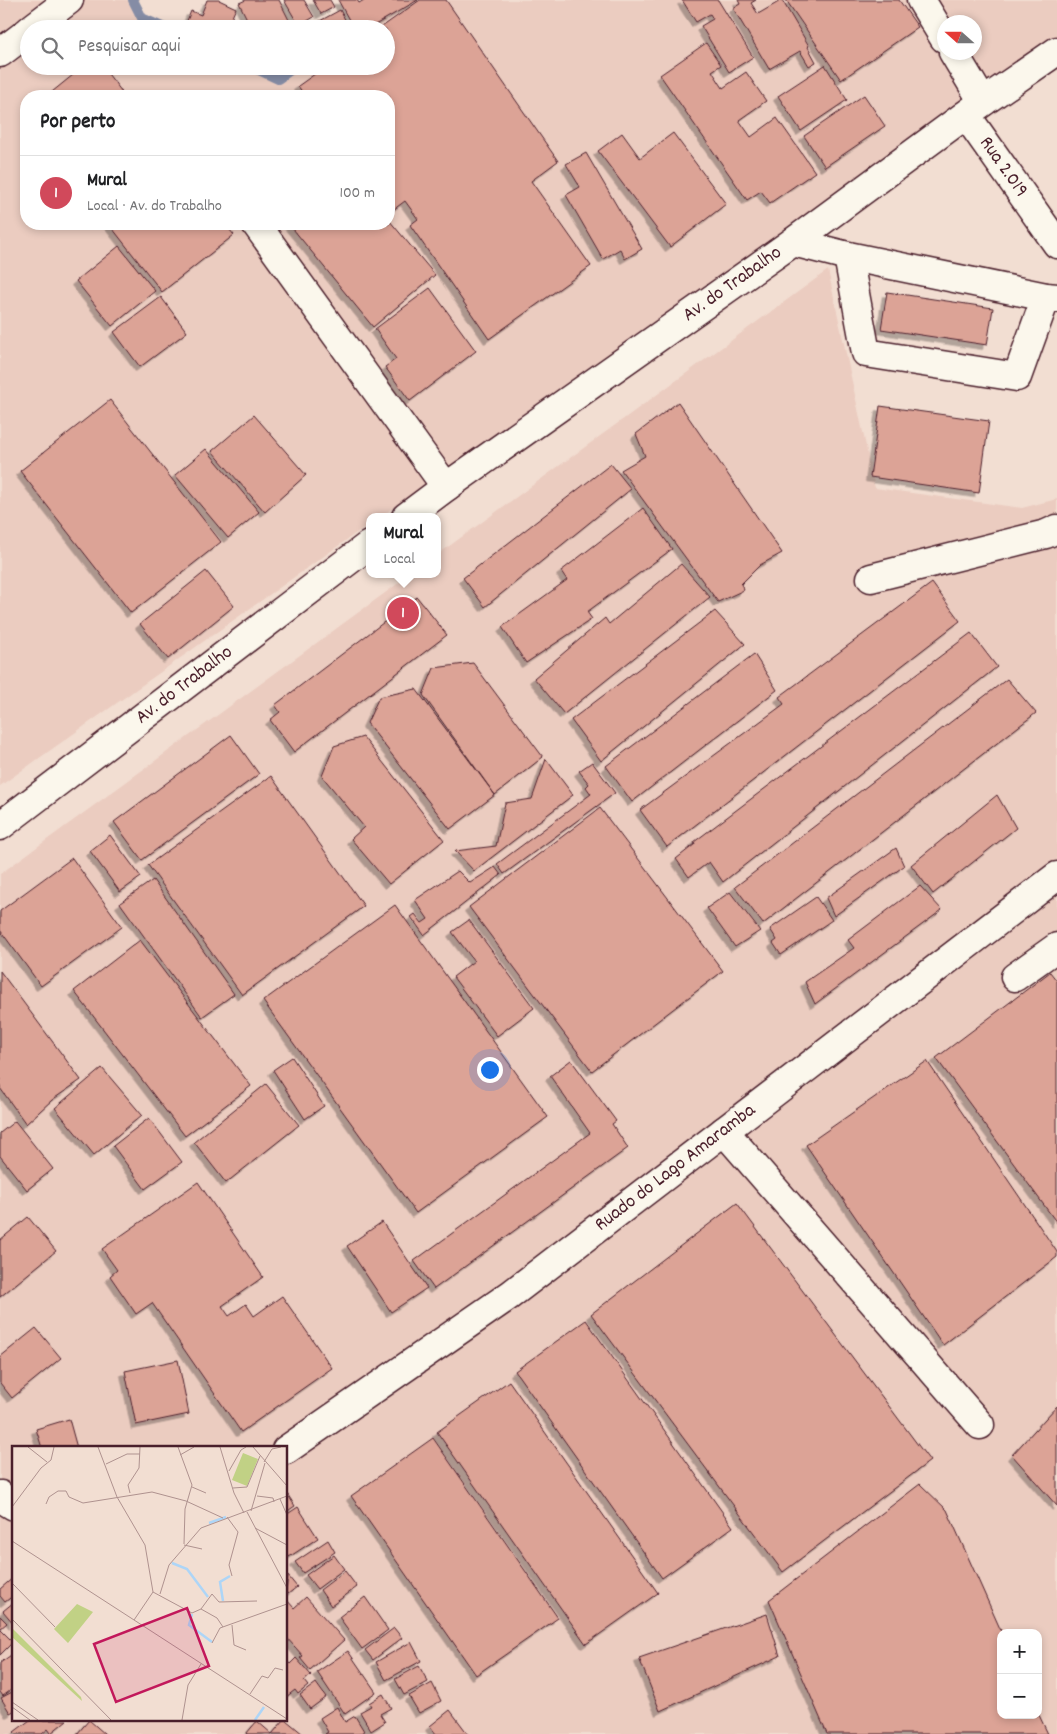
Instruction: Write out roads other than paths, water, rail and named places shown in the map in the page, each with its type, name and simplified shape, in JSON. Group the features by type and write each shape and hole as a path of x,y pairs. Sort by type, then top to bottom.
{"main road":[{"path":"43,20 69,0"},
{"path":"921,0 937,26"},
{"path":"0,53 20,38"},
{"name":"Av. do Trabalho","path":"411,513 793,242 974,108 1057,50"},
{"name":"Rua 2.019","path":"956,60 974,108 1057,244"},
{"path":"260,230 446,487"},
{"path":"793,242 848,256 1052,298 1016,377 866,353 848,256"},
{"path":"871,578 1046,534 1057,529"},
{"name":"Av. do Trabalho","path":"0,826 366,547"},
{"name":"Ruado do Lago Amaramba","path":"288,1449 510,1295 1057,876"},
{"path":"1015,978 1057,947"},
{"path":"724,1131 980,1425"},
{"path":"0,1495 12,1505"}],"waterway":[{"path":"133,0 142,18 147,20"},
{"path":"269,75 278,79 284,75"}],"place":[{"name":"Mural","path":"403,613"}]}
